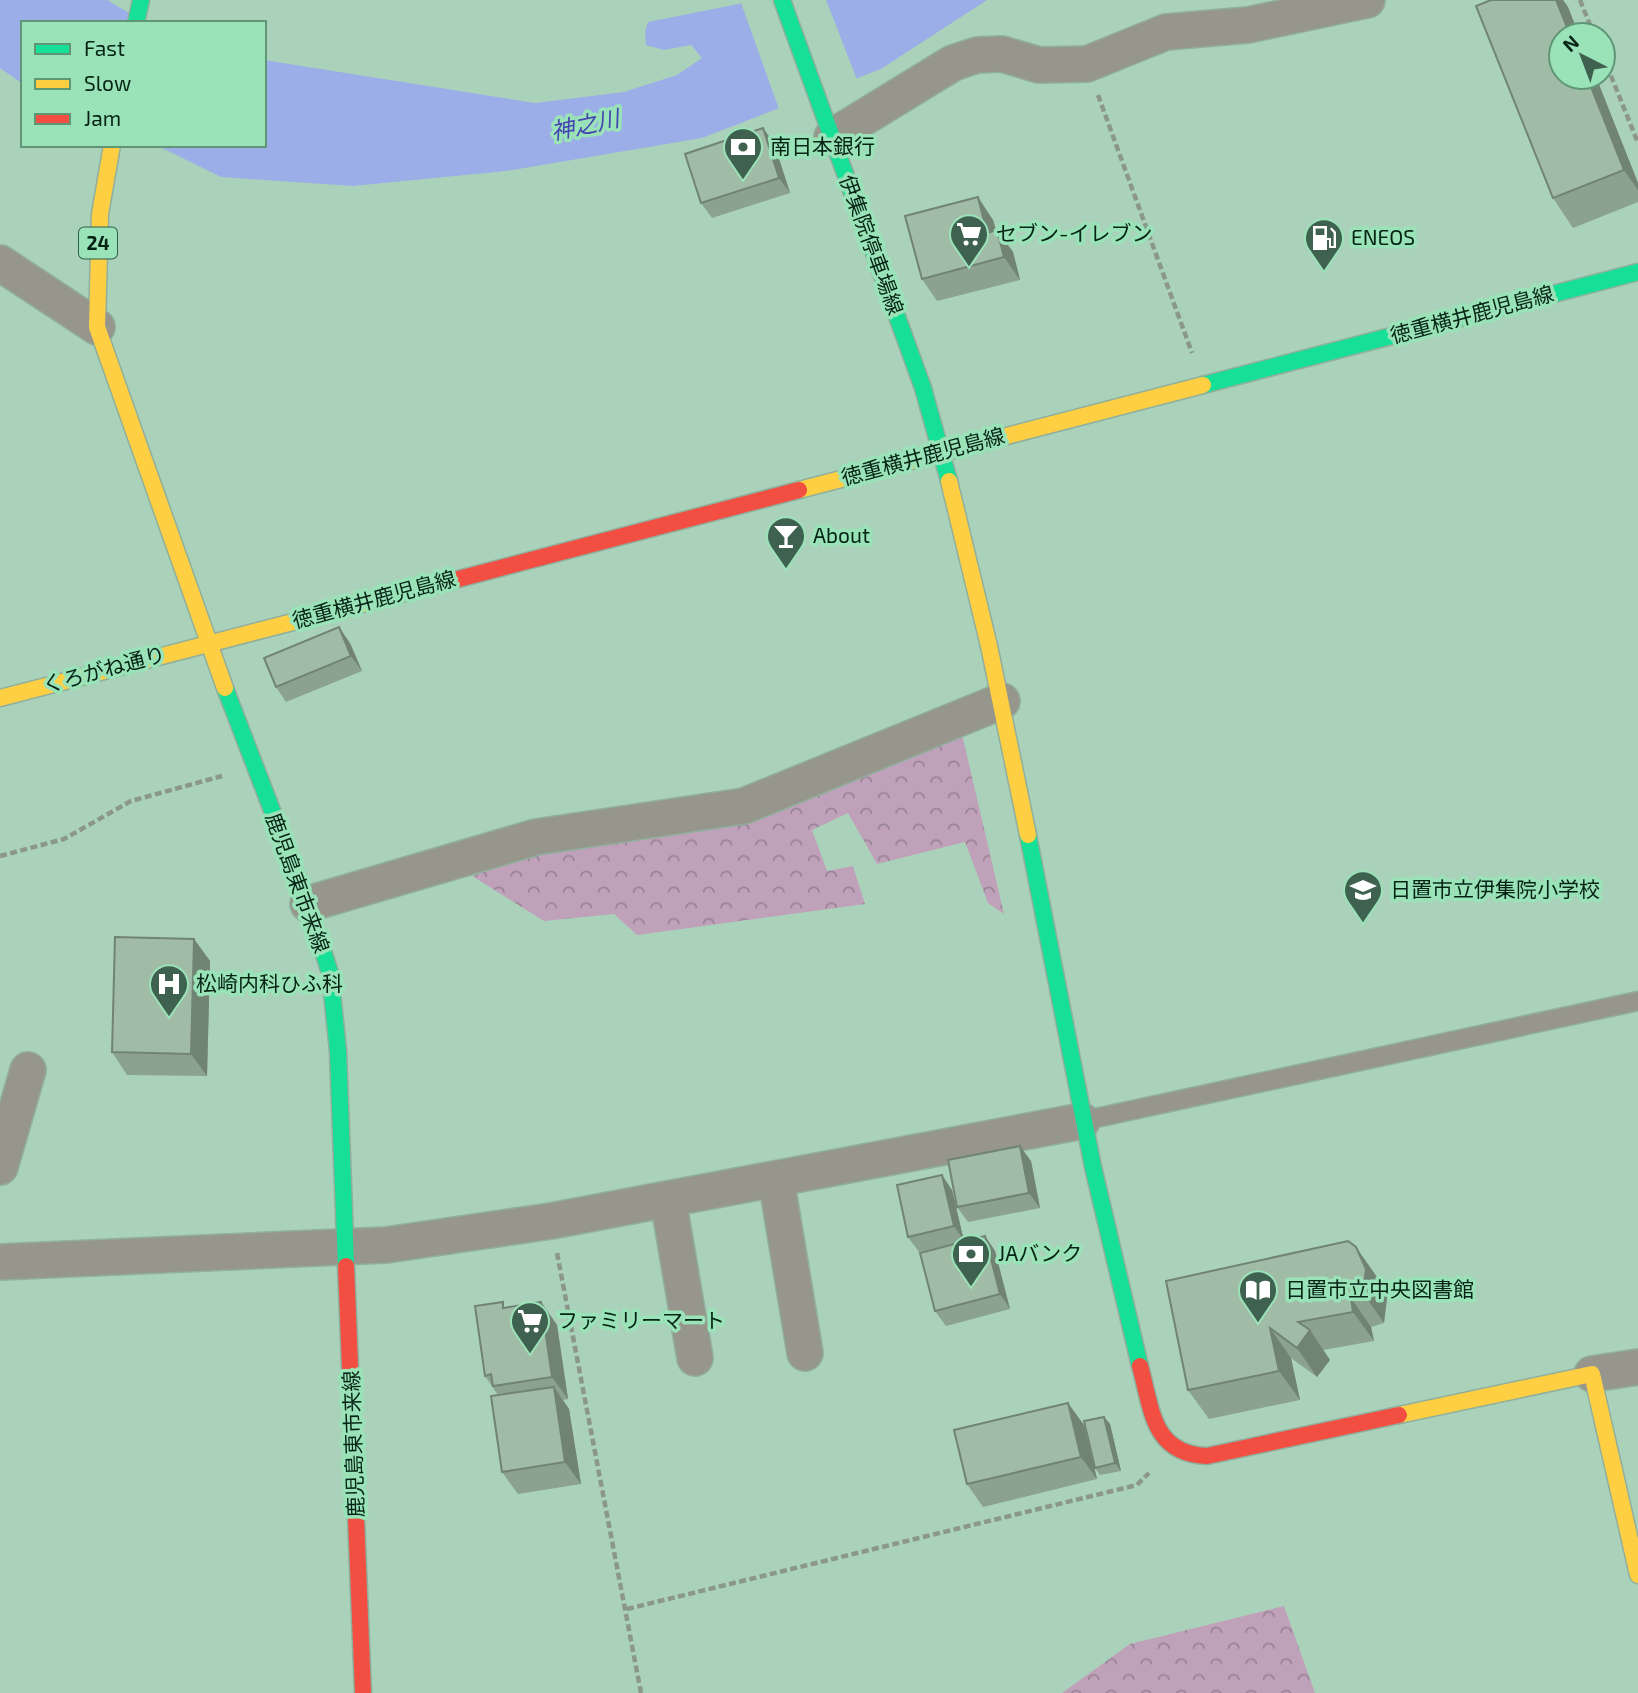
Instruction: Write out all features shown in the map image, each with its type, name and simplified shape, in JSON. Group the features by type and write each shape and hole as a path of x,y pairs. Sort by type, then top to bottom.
{"main road":[{"path":"136,21 141,0"},
{"name":"伊集院停車場線","path":"782,0 923,387 942,452 1002,701 1082,1121 1156,1426 1173,1450"},
{"name":"鹿児島東市来線","path":"111,153 100,214 97,327 108,368 253,767 308,904 330,973 338,1051 347,1246 363,1693"},
{"name":"徳重横井鹿児島線","path":"208,644 1638,272"},
{"name":"くろがね通り","path":"0,698 208,644"},
{"path":"1173,1450 1188,1456 1207,1456 1592,1374 1638,1575"}],"street":[{"path":"829,127 953,63 977,55 1002,54 1039,65 1087,64 1166,32 1248,25 1367,0"},
{"path":"0,262 97,327"},
{"path":"308,904 536,837 744,806 1002,701"},
{"path":"0,1167 28,1070"},
{"path":"0,1262 386,1245 551,1221 1082,1121"},
{"path":"776,1179 805,1353"},
{"path":"668,1199 695,1358"},
{"path":"1592,1374 1638,1367"}],"lane":[{"path":"1082,1121 1638,1001"}],"path":[{"path":"1580,0 1588,21"},
{"path":"1087,64 1203,385"},
{"path":"1617,91 1638,143"},
{"path":"0,856 64,839 131,801 253,767"},
{"path":"551,1221 641,1693"},
{"path":"627,1609 1137,1485 1173,1450"}],"green space":[{"path":"961,730 1004,914 988,903 965,842 877,864 848,813 812,830 827,871 853,866 865,904 637,935 614,914 544,921 472,876 539,852 753,822"},
{"path":"1284,1606 1315,1693 1062,1693 1130,1644"}],"water":[{"path":"0,0 107,0 143,21 21,21 21,83 0,68"},
{"name":"神之川","path":"758,0 987,0 881,69 702,138 506,171 353,186 221,177 160,147 266,147 266,60 535,103 624,92 677,75 702,58 691,45 664,50 646,45 645,31 648,22"}],"pier":[{"path":"740,0 826,0 858,82 780,112"}],"building":[{"path":"1491,0 1556,0 1564,21 1547,21 1547,91 1593,91 1624,170 1553,198 1476,6"},
{"name":"南日本銀行","path":"763,128 779,178 701,203 685,154"},
{"path":"978,197 987,233 997,230 1004,257 922,279 905,216"},
{"path":"339,627 351,656 276,687 264,658"},
{"name":"松崎内科ひふ科","path":"115,937 194,939 191,1054 112,1052"},
{"path":"1020,1146 1029,1193 957,1207 948,1160"},
{"path":"942,1175 954,1226 908,1237 897,1185"},
{"name":"JAバンク","path":"985,1236 1000,1294 935,1311 920,1253"},
{"path":"1348,1241 1356,1247 1366,1269 1363,1293 1351,1298 1353,1312 1298,1322 1310,1330 1297,1348 1270,1328 1279,1371 1188,1390 1166,1281"},
{"path":"503,1302 503,1308 541,1302 552,1377 493,1386 491,1374 485,1376 475,1306"},
{"path":"554,1387 565,1462 502,1472 491,1396"},
{"path":"1068,1403 1081,1457 967,1484 954,1430"},
{"path":"1104,1417 1115,1463 1095,1468 1084,1421"}],"traffic: fast":[{"path":"136,21 141,0"},
{"path":"782,0 923,388 949,481"},
{"path":"1203,385 1638,272"},
{"path":"225,688 308,904 330,973 338,1051 346,1266"},
{"path":"1028,835 1093,1167 1140,1366"}],"traffic: slow":[{"path":"112,147 100,214 97,327 225,688"},
{"path":"799,490 1203,385"},
{"path":"949,481 989,646 1028,835"},
{"path":"0,698 424,588"},
{"path":"1399,1415 1592,1374 1638,1575"}],"traffic: jam":[{"path":"424,588 799,490"},
{"path":"346,1266 363,1693"},
{"path":"1140,1366 1157,1426 1175,1447 1189,1453 1207,1456 1399,1415"}],"place":[{"name":"南日本銀行","path":"743,181"},
{"name":"セブン-イレブン","path":"969,268"},
{"name":"ENEOS","path":"1324,272"},
{"name":"About","path":"786,570"},
{"name":"日置市立伊集院小学校","path":"1363,924"},
{"name":"松崎内科ひふ科","path":"169,1018"},
{"name":"JAバンク","path":"971,1288"},
{"name":"日置市立中央図書館","path":"1258,1324"},
{"name":"ファミリーマート","path":"530,1355"}]}
